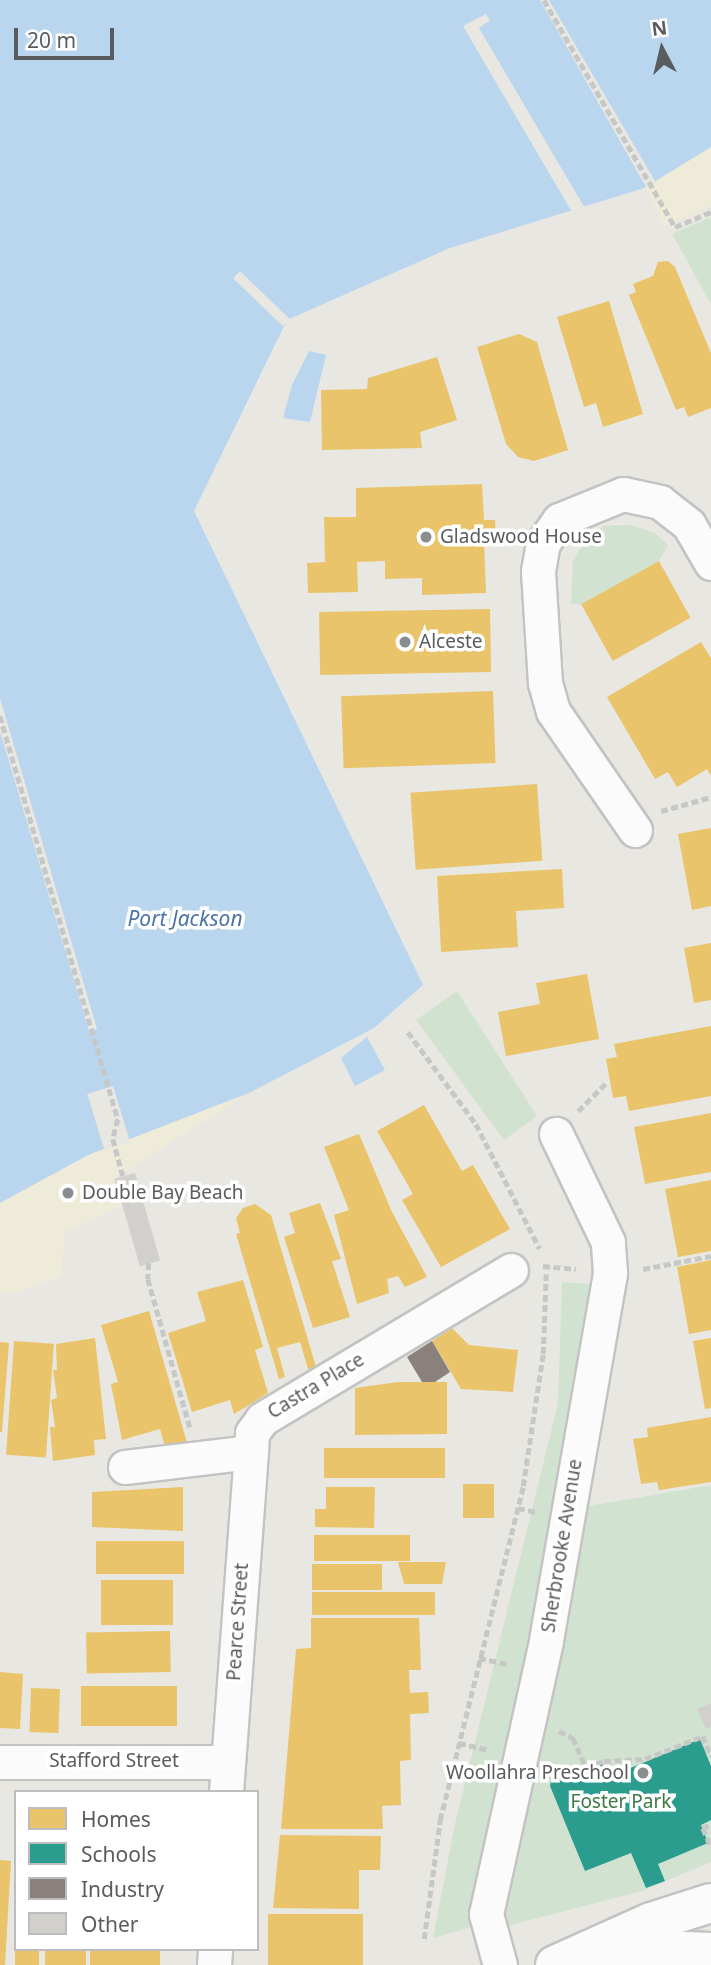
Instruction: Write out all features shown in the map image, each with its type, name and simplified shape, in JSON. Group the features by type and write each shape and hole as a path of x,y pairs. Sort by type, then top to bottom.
{"street":[{"path":"635,830 553,711 545,683 538,571 543,543 558,520 623,494 660,502 689,525 711,563"},
{"name":"Sherbrooke Avenue","path":"500,1965 486,1914 527,1725 610,1273 608,1242 562,1128"},
{"name":"Castra Place","path":"251,1452 252,1433 262,1419 511,1270"},
{"path":"125,1467 251,1452"},
{"name":"Pearce Street","path":"227,1777 251,1452"},
{"name":"Stafford Street","path":"0,1762 227,1777"},
{"path":"555,1965 651,1922 711,1903"},
{"path":"577,1965 658,1950 711,1952"}],"path":[{"path":"544,0 675,227 711,212"},
{"path":"0,716 110,1087 118,1119 113,1139 124,1176"},
{"path":"635,830 668,805 711,797"},
{"path":"408,1032 476,1124 512,1187 547,1266 543,1353 517,1508 440,1820 424,1939"},
{"path":"562,1128 607,1082"},
{"path":"662,1265 711,1256"},
{"path":"149,1263 148,1279 185,1410"},
{"path":"511,1270 547,1266 610,1273"},
{"path":"517,1508 532,1511"},
{"path":"527,1725 573,1738 586,1767 604,1761 645,1760 703,1736 711,1757"},
{"path":"459,1744 484,1749"},
{"path":"711,1830 709,1826 703,1828 711,1847"}],"green space":[{"path":"711,217 711,304 672,234"},
{"path":"631,525 655,533 668,545 659,561 582,605 571,603 573,560 586,540 603,526"},
{"path":"457,991 537,1116 504,1140 416,1020"},
{"path":"562,1282 590,1284 582,1354 533,1623 469,1918 472,1927 433,1938 455,1824 558,1403"},
{"name":"Foster Park","path":"711,1485 711,1862 642,1891 507,1926 502,1911 546,1721 583,1507"}],"sand":[{"path":"711,146 711,206 664,226 646,187"},
{"name":"Double Bay Beach","path":"249,1093 113,1179 121,1206 65,1232 61,1277 13,1293 0,1292 0,1203 88,1155"}],"water":[{"name":"Port Jackson","path":"0,0 711,0 711,147 644,188 450,248 287,320 194,511 423,985 374,1028 249,1093 88,1155 0,1203"},
{"path":"309,351 326,355 310,422 283,418 292,385"},
{"path":"367,1037 385,1070 355,1086 341,1058"}],"pier":[{"path":"540,0 549,0 655,181 646,187"},
{"path":"486,14 490,20 479,28 586,210 573,214 463,26"},
{"path":"240,271 290,319 283,326 233,278"},
{"path":"0,698 97,1029 89,1031 0,731"},
{"path":"113,1086 130,1142 104,1150 87,1094"}],"building: Homes":[{"path":"668,261 675,267 711,353 711,408 688,417 684,407 676,410 629,295 636,292 633,284 653,276 658,262"},
{"path":"609,301 643,414 603,427 596,403 584,407 557,317"},
{"path":"519,334 537,342 568,450 534,461 518,457 506,444 477,347"},
{"path":"437,357 457,420 420,432 422,448 322,450 321,390 367,389 368,378"},
{"name":"Gladswood House","path":"482,484 484,520 495,520 496,542 484,542 486,593 422,595 422,578 385,579 385,561 357,562 358,592 308,593 307,563 325,562 324,517 356,517 356,488"},
{"path":"659,561 691,618 613,661 581,604"},
{"name":"Alceste","path":"490,609 491,672 320,675 319,612"},
{"path":"701,642 711,658 711,776 707,769 677,787 668,772 655,779 607,697"},
{"path":"493,691 496,763 344,768 341,696"},
{"path":"537,784 542,861 416,870 410,793"},
{"path":"711,828 711,906 692,910 678,834"},
{"path":"562,869 564,908 516,911 518,947 441,952 437,876"},
{"path":"711,943 711,1000 694,1003 684,948"},
{"path":"587,974 599,1039 506,1056 498,1012 540,1004 536,983"},
{"path":"711,1026 711,1096 629,1111 626,1096 613,1098 606,1059 617,1057 614,1044"},
{"path":"424,1105 462,1171 473,1165 510,1229 441,1267 402,1200 413,1194 377,1131"},
{"path":"711,1113 711,1172 645,1184 634,1127"},
{"path":"359,1134 392,1212 427,1277 405,1287 398,1276 387,1279 389,1293 357,1304 334,1215 349,1210 324,1147"},
{"path":"711,1180 711,1251 678,1257 665,1189"},
{"path":"320,1203 341,1259 332,1261 350,1317 313,1328 284,1237 295,1233 289,1213"},
{"path":"255,1204 271,1215 316,1367 308,1369 300,1342 277,1348 285,1377 279,1379 236,1234 240,1233 236,1218 243,1208"},
{"path":"711,1260 711,1330 689,1334 677,1267"},
{"path":"243,1280 263,1347 255,1350 268,1393 234,1414 230,1400 192,1412 168,1333 206,1321 197,1292"},
{"path":"149,1311 188,1446 167,1453 160,1429 122,1440 111,1384 118,1382 101,1325"},
{"path":"452,1328 469,1345 518,1350 513,1392 461,1389 432,1341"},
{"path":"95,1338 106,1439 94,1440 95,1455 53,1461 50,1427 55,1427 51,1400 57,1398 53,1370 57,1370 56,1344"},
{"path":"711,1338 711,1408 705,1409 693,1341"},
{"path":"14,1341 54,1344 46,1458 6,1455"},
{"path":"0,1342 9,1343 2,1432 0,1432"},
{"path":"398,1382 447,1382 447,1434 355,1435 355,1388"},
{"path":"711,1417 711,1482 659,1490 657,1482 641,1484 633,1439 648,1437 647,1428"},
{"path":"324,1448 445,1448 445,1478 324,1478"},
{"path":"463,1484 494,1484 494,1518 463,1518"},
{"path":"183,1487 183,1531 92,1527 92,1492"},
{"path":"326,1487 375,1487 374,1528 315,1527 315,1509 326,1509"},
{"path":"314,1535 410,1535 410,1561 314,1561"},
{"path":"96,1541 184,1541 184,1574 96,1574"},
{"path":"398,1562 446,1562 442,1584 404,1584"},
{"path":"312,1564 382,1564 382,1590 312,1590"},
{"path":"101,1580 173,1580 173,1625 101,1625"},
{"path":"312,1592 435,1592 435,1615 312,1615"},
{"path":"311,1618 419,1618 421,1670 409,1670 410,1693 428,1692 429,1713 410,1714 411,1760 400,1761 401,1805 382,1806 383,1829 281,1829 296,1649 311,1648"},
{"path":"170,1631 171,1672 87,1673 86,1632"},
{"path":"0,1672 23,1674 20,1729 0,1728"},
{"path":"81,1686 177,1686 177,1726 81,1726"},
{"path":"31,1688 60,1689 58,1733 29,1732"},
{"path":"280,1835 381,1836 380,1870 359,1870 359,1909 273,1908"},
{"path":"0,1860 11,1861 5,1965 0,1965"},
{"path":"268,1914 363,1914 363,1965 268,1965"},
{"path":"15,1951 39,1951 39,1965 15,1965"},
{"path":"45,1951 86,1951 86,1965 45,1965"},
{"path":"90,1951 160,1951 160,1965 90,1965"}],"building: Schools":[{"path":"700,1739 711,1766 711,1820 701,1825 708,1843 658,1864 665,1881 646,1888 631,1853 585,1871 550,1786 553,1770 564,1765 576,1775 603,1764 609,1777"}],"building: Industry":[{"path":"432,1341 450,1372 435,1382 422,1382 407,1357"}],"building: Other":[{"path":"135,1173 160,1260 140,1266 115,1179"},
{"path":"711,1703 711,1727 706,1729 697,1709"}],"place":[{"name":"Gladswood House","path":"426,537"},
{"name":"Alceste","path":"405,642"},
{"name":"Double Bay Beach","path":"68,1193"},
{"name":"Woollahra Preschool","path":"643,1773"}]}
